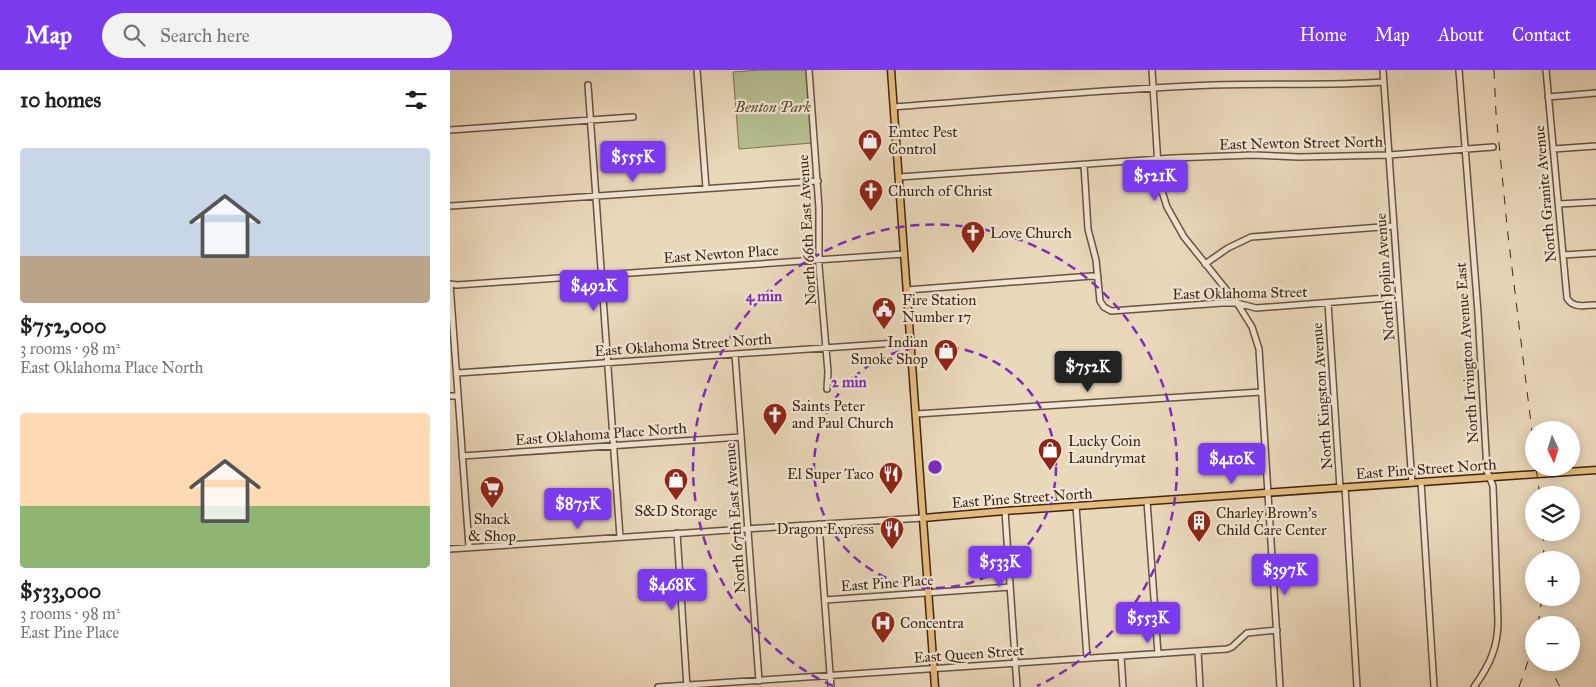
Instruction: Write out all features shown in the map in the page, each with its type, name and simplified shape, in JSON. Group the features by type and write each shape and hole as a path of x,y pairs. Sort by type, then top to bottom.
{"main road":[{"path":"891,70 935,687"},
{"name":"East Pine Street North","path":"922,518 1596,470"}],"street":[{"path":"697,70 706,188"},
{"name":"North 66th East Avenue","path":"810,70 818,181 820,260 828,372 827,389"},
{"path":"1152,70 1159,182 1167,207 1184,237 1237,303 1252,327 1259,349 1280,687"},
{"name":"North Joplin Avenue","path":"1383,70 1412,483"},
{"name":"North Irvington Avenue East","path":"1459,70 1478,313 1487,470 1493,487 1498,630 1487,669 1474,687"},
{"name":"North Granite Avenue","path":"1546,70 1567,298 1569,303 1582,306 1596,305"},
{"path":"894,107 1153,88 1384,82"},
{"path":"588,85 620,537"},
{"path":"1548,97 1596,93"},
{"path":"450,130 633,117"},
{"path":"1553,149 1596,146"},
{"name":"East Newton Street North","path":"899,177 1158,159 1253,155 1299,157 1389,155 1493,147"},
{"path":"907,290 1098,277 1096,260 1088,230 1084,165"},
{"path":"450,206 818,181"},
{"path":"1558,204 1596,202"},
{"path":"1205,264 1228,248 1251,236 1394,226"},
{"path":"1563,255 1596,253"},
{"name":"East Newton Place","path":"450,284 904,254"},
{"name":"East Oklahoma Street","path":"1098,277 1100,301 1104,307 1111,311 1222,303 1237,303 1256,308 1399,297"},
{"path":"450,284 469,548"},
{"name":"North Kingston Avenue","path":"1328,303 1357,687"},
{"name":"East Oklahoma Street North","path":"457,373 911,342"},
{"name":"North 67th East Avenue","path":"735,354 759,681"},
{"path":"916,414 1261,392"},
{"path":"450,396 458,396"},
{"name":"East Oklahoma Place North","path":"462,456 742,437"},
{"path":"1421,482 1434,687"},
{"path":"1147,501 1158,654"},
{"path":"1076,506 1087,658"},
{"path":"1005,511 1017,687"},
{"name":"East Pine Street North","path":"450,549 922,518"},
{"path":"819,524 831,687"},
{"path":"677,533 687,686"},
{"name":"East Pine Place","path":"825,600 1010,587"},
{"name":"East Queen Street","path":"658,687 1198,651 1229,648 1247,633 1277,630"},
{"path":"1198,651 1200,687"},
{"path":"1121,656 1123,687"}],"green space":[{"name":"Benton Park","path":"807,70 812,143 739,149 733,72"}],"railway":[{"path":"1494,70 1496,113 1508,235 1531,421"},
{"path":"1537,476 1539,486"},
{"path":"1543,541 1544,551"},
{"path":"1539,616 1541,606"},
{"path":"1519,687 1525,670"},
{"path":"1552,671 1560,687"}],"place":[{"name":"Emtec Pest Control","path":"870,162"},
{"name":"Church of Christ","path":"871,212"},
{"name":"Love Church","path":"973,254"},
{"name":"Fire Station Number 17","path":"884,330"},
{"name":"Indian Smoke Shop","path":"946,372"},
{"name":"Saints Peter and Paul Church","path":"775,436"},
{"name":"Lucky Coin Laundrymat","path":"1050,471"},
{"name":"El Super Taco","path":"891,495"},
{"name":"S&D Storage","path":"676,501"},
{"name":"Shack & Shop","path":"492,509"},
{"name":"Charley Brown's Child Care Center","path":"1199,543"},
{"name":"Dragon Express","path":"892,550"},
{"name":"Concentra","path":"883,644"}]}
